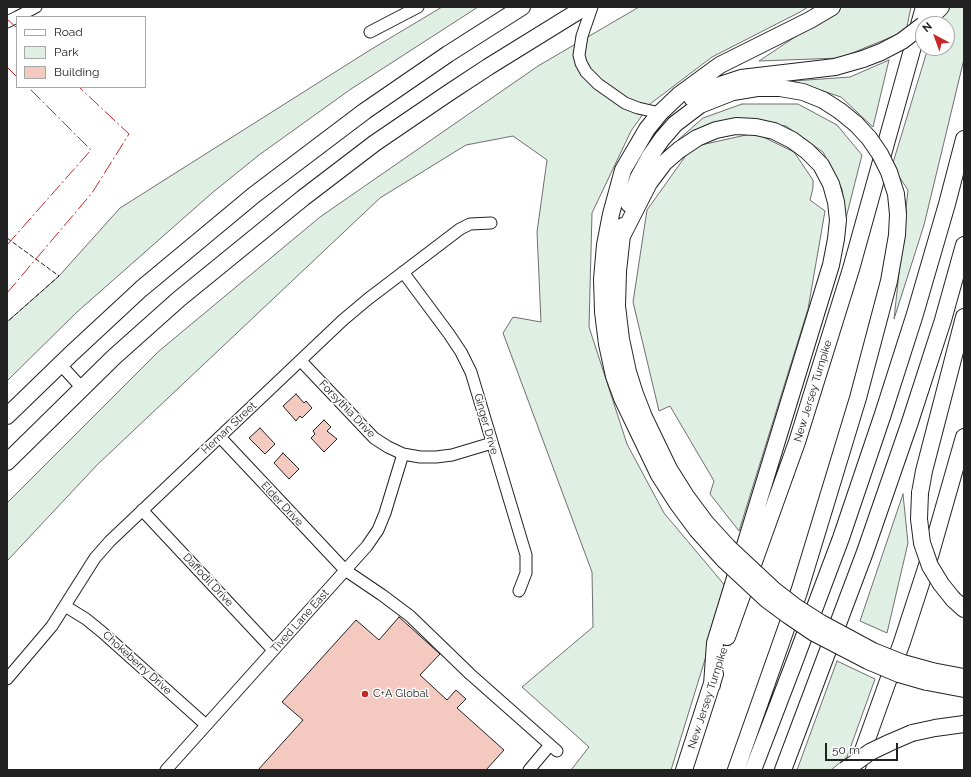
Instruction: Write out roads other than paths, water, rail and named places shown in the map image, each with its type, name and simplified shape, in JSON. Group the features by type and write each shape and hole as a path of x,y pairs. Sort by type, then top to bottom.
{"highway":[{"path":"7,416 60,364 141,289 291,166 448,54 522,7"},
{"path":"7,462 114,357 179,299 303,198 375,143 452,90 585,7"},
{"path":"832,7 810,20 720,65 678,95 647,129 623,170 621,184 605,245 602,279 603,312 607,344 614,376 622,398 659,475 676,502 697,530 796,607 821,623 873,651 903,663 929,677 964,689"},
{"name":"New Jersey Turnpike","path":"684,770 730,628 800,435 852,269 924,7"},
{"path":"932,16 941,7"},
{"path":"621,184 653,132 685,103 705,91 741,78 835,67 882,52 915,31"},
{"path":"726,554 669,469 652,436 635,394 628,372 621,339 617,306 618,271 622,236 624,220 630,198 638,178 650,156 675,124 700,105 733,92 757,88 780,88 803,92 823,100 840,110 869,138 886,166 896,194 898,214 897,235 889,281 858,398 799,592 736,770"},
{"path":"622,236 649,183 664,163 679,150 697,138 716,130 736,126 756,127 774,131 792,140 807,151 821,165 831,184 836,202 838,220 831,265 715,644 712,684"},
{"path":"753,770 838,546 884,414 947,204 964,139"},
{"path":"783,770 865,552 905,436 943,320 964,245"},
{"path":"959,604 940,584 930,566 922,543 919,519 920,493 924,471 964,318"},
{"path":"856,770 902,642 930,556 964,437"},
{"path":"929,677 964,678"},
{"path":"845,770 870,752 912,733 964,724"}],"street":[{"path":"370,32 404,10 418,7"},
{"path":"592,7 582,36 579,55 586,72 598,84 624,103 660,113"},
{"path":"7,22 16,17"},
{"name":"Heman Street","path":"7,679 38,644 65,606 95,558 110,541 301,360 358,307 460,229 470,224 491,223"},
{"name":"Ginger Drive","path":"403,272 449,334 461,352 471,372 526,555 526,572 519,591"},
{"name":"Forsythia Drive","path":"301,360 374,438 388,447 404,454 420,457 436,457 452,455 492,443"},
{"path":"60,364 82,388"},
{"name":"Elder Drive","path":"220,437 345,570 410,616 470,674 553,748 528,770"},
{"name":"Tived Lane East","path":"170,768 206,725 367,546 378,530 385,513 404,454"},
{"name":"Daffodil Drive","path":"142,510 273,650"},
{"name":"Chokeberry Drive","path":"65,606 102,632 206,725"}],"place":[{"name":"C+A Global","path":"365,694"}]}
